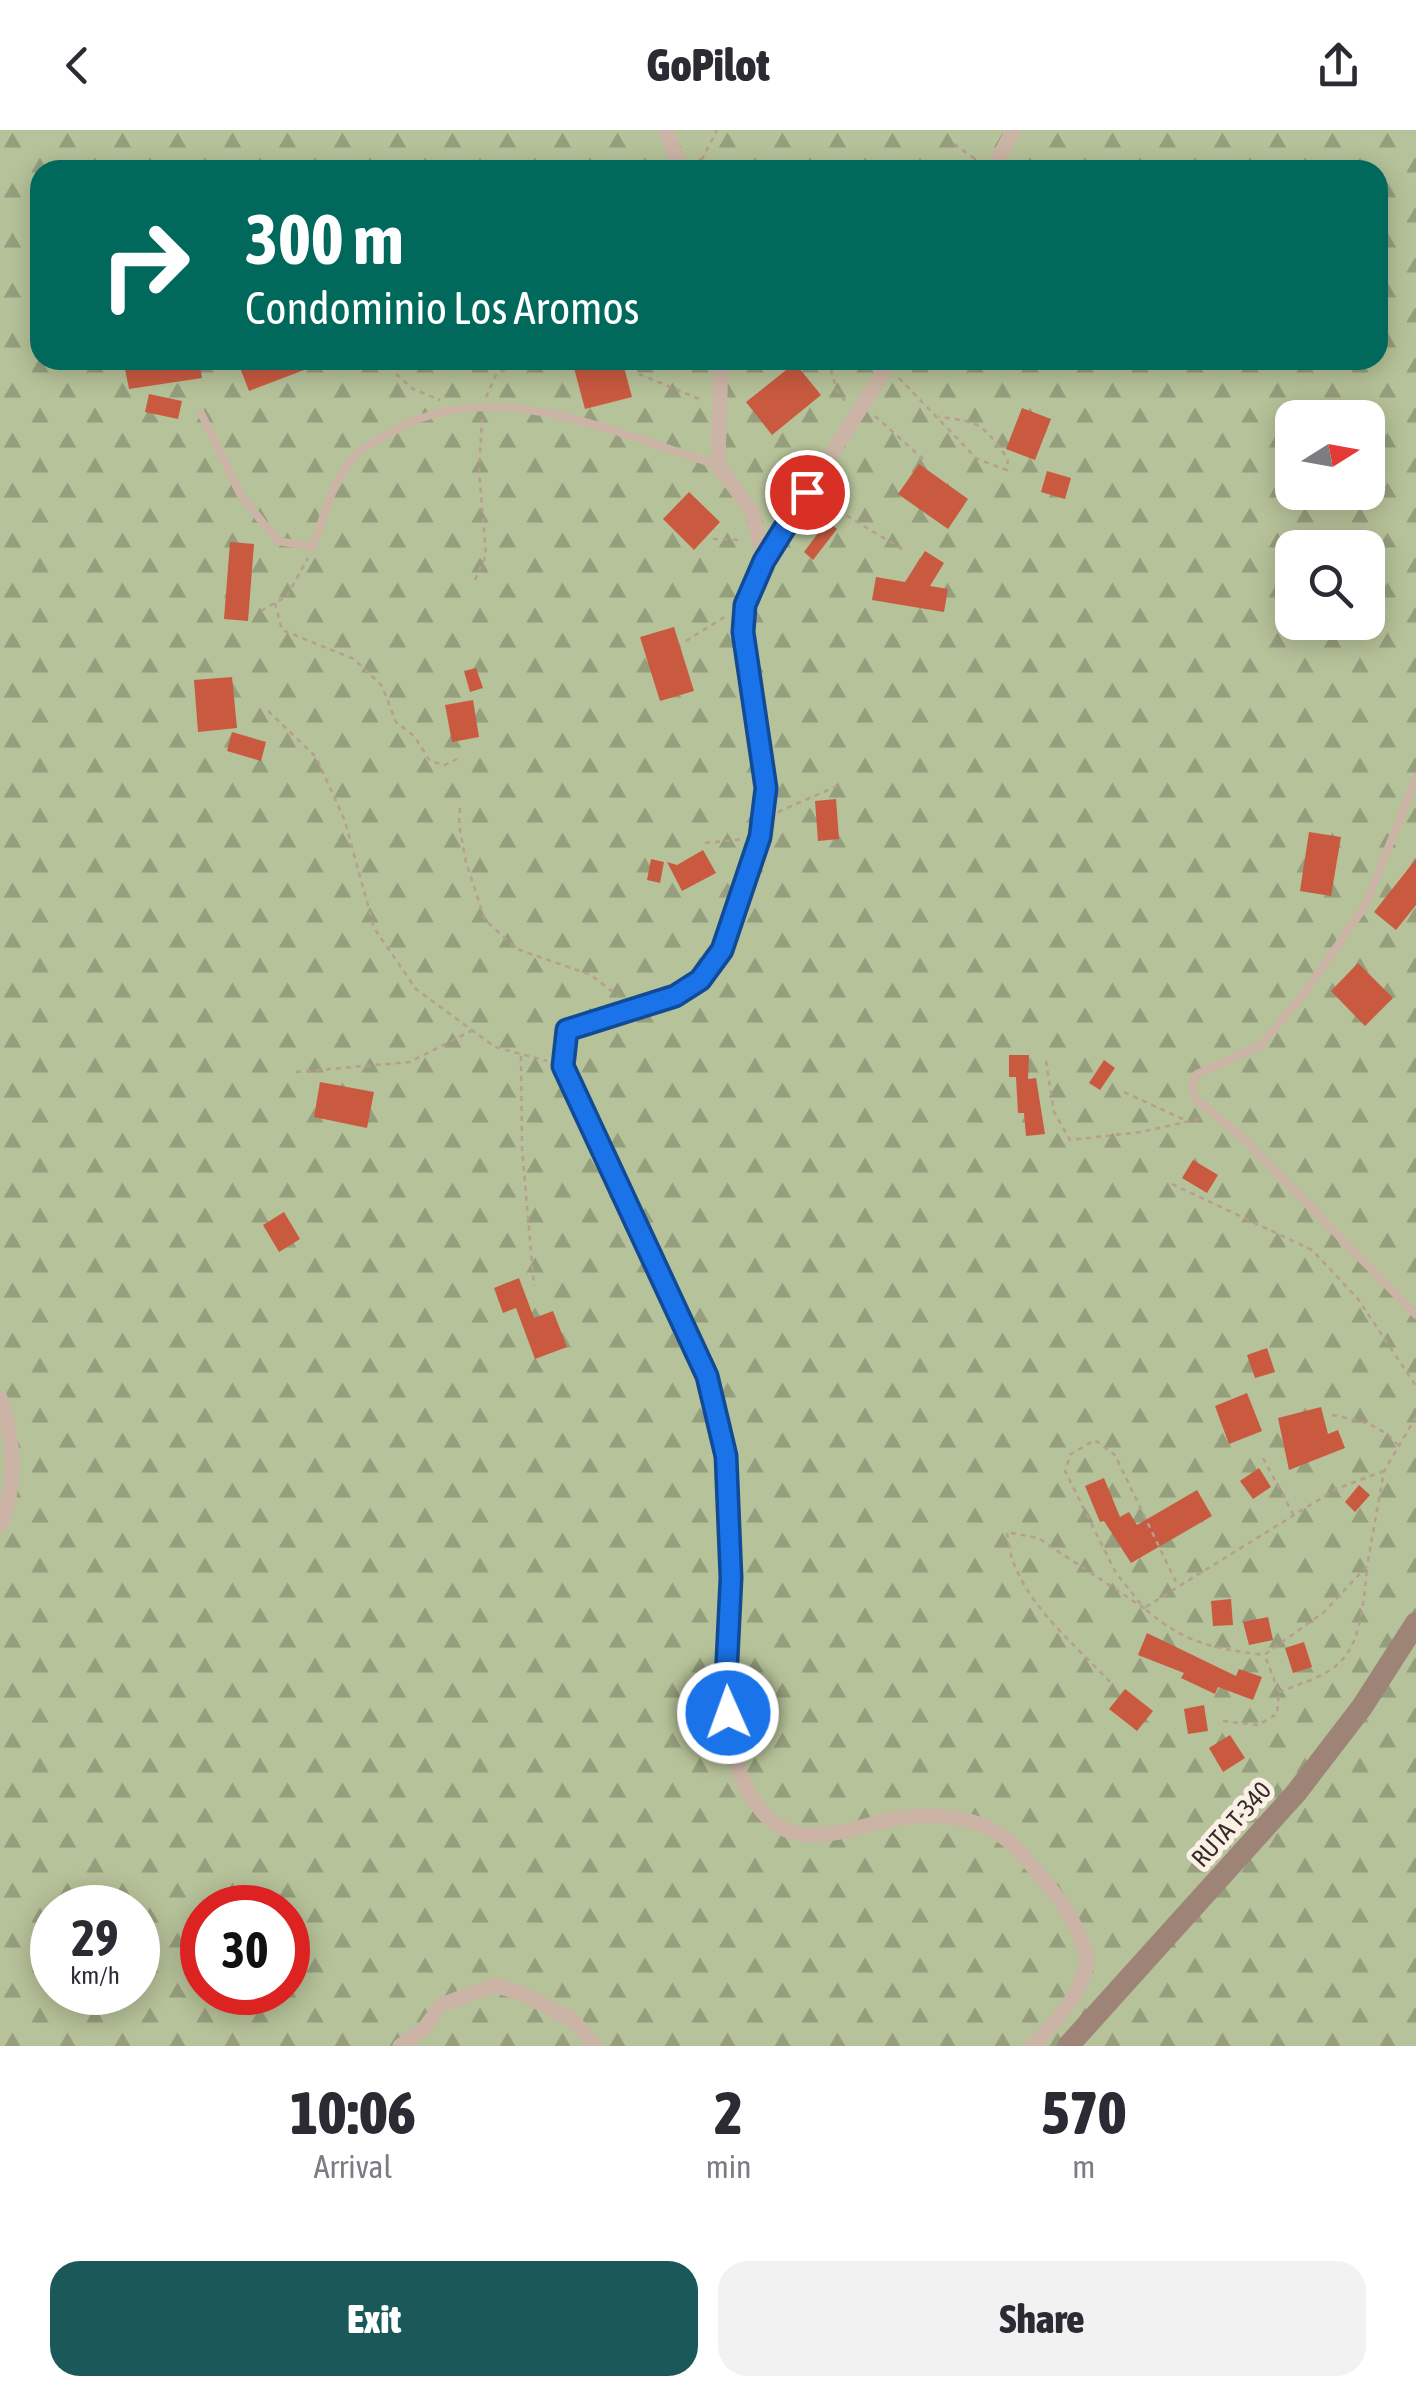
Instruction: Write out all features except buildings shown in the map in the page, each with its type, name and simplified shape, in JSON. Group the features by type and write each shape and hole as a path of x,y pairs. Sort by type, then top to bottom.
{"street":[{"path":"665,130 678,160"},
{"path":"997,160 1013,130"},
{"path":"721,370 718,465 754,512 764,561"},
{"path":"885,370 764,561 745,605 743,632 766,788 760,837 722,950 700,980 675,996 567,1030 563,1066 707,1376 726,1456 731,1578 726,1680 731,1745 743,1785 762,1813 782,1828 838,1835 899,1818 938,1815 988,1828 1022,1854 1069,1917 1086,1954 1083,1977 1065,2008 1056,2023 1032,2046"},
{"path":"0,1398 12,1449 9,1506 0,1526"},
{"name":"RUTA T-340","path":"1068,2046 1296,1794 1362,1707 1416,1623"},
{"path":"400,2046 424,2028 441,2005 495,1985 523,1994 574,2021 594,2046"}],"lane":[{"path":"201,414 240,496 278,541 313,548 329,496 355,455 406,422 465,407 541,410 718,465"},
{"path":"1416,778 1365,906 1304,995 1260,1046 1196,1074 1192,1084 1195,1098 1246,1141 1416,1314"}],"path":[{"path":"701,160 717,130"},
{"path":"954,144 977,160"},
{"path":"475,580 486,555 479,470 483,408 497,373 506,370"},
{"path":"831,370 837,392 923,458"},
{"path":"895,370 977,459 1007,470 1008,459 974,421 939,417"},
{"path":"396,374 413,389 465,407"},
{"path":"638,374 720,407"},
{"path":"807,492 905,551"},
{"path":"714,539 759,540"},
{"path":"261,610 287,596 313,548"},
{"path":"275,603 282,630 354,660 382,686 396,722 414,736 430,761 445,765 457,759"},
{"path":"686,641 745,605"},
{"path":"268,711 316,757 344,821 374,928 416,989 495,1047 563,1066"},
{"path":"762,818 838,786"},
{"path":"460,808 466,862 486,920 517,949 591,975 636,1008"},
{"path":"705,843 760,837"},
{"path":"296,1072 410,1062 473,1030"},
{"path":"521,1054 522,1148 534,1286"},
{"path":"1046,1061 1054,1112 1070,1140 1141,1132 1215,1116"},
{"path":"1124,1092 1188,1122"},
{"path":"1172,1184 1312,1250 1358,1300 1416,1386"},
{"path":"1332,1414 1384,1430 1399,1446"},
{"path":"1280,1692 1320,1675 1343,1659 1360,1620 1384,1471 1416,1417"},
{"path":"1144,1608 1116,1573 1065,1470 1071,1454 1095,1440 1115,1454 1178,1586"},
{"path":"1263,1458 1293,1516"},
{"path":"1144,1608 1336,1489 1384,1471"},
{"path":"1110,1682 1030,1593 1008,1552 1007,1532 1038,1538 1144,1608 1170,1630 1216,1649 1264,1655 1324,1612 1367,1566"},
{"path":"1223,1721 1258,1725 1277,1714 1280,1692 1264,1655"}],"green space":[{"path":"0,130 1416,130 1416,2046 0,2046"}],"route":[{"path":"728,1713 731,1578 726,1456 707,1376 563,1066 567,1030 675,996 700,980 722,950 760,837 766,788 743,632 745,605 764,561 807,492"}]}
